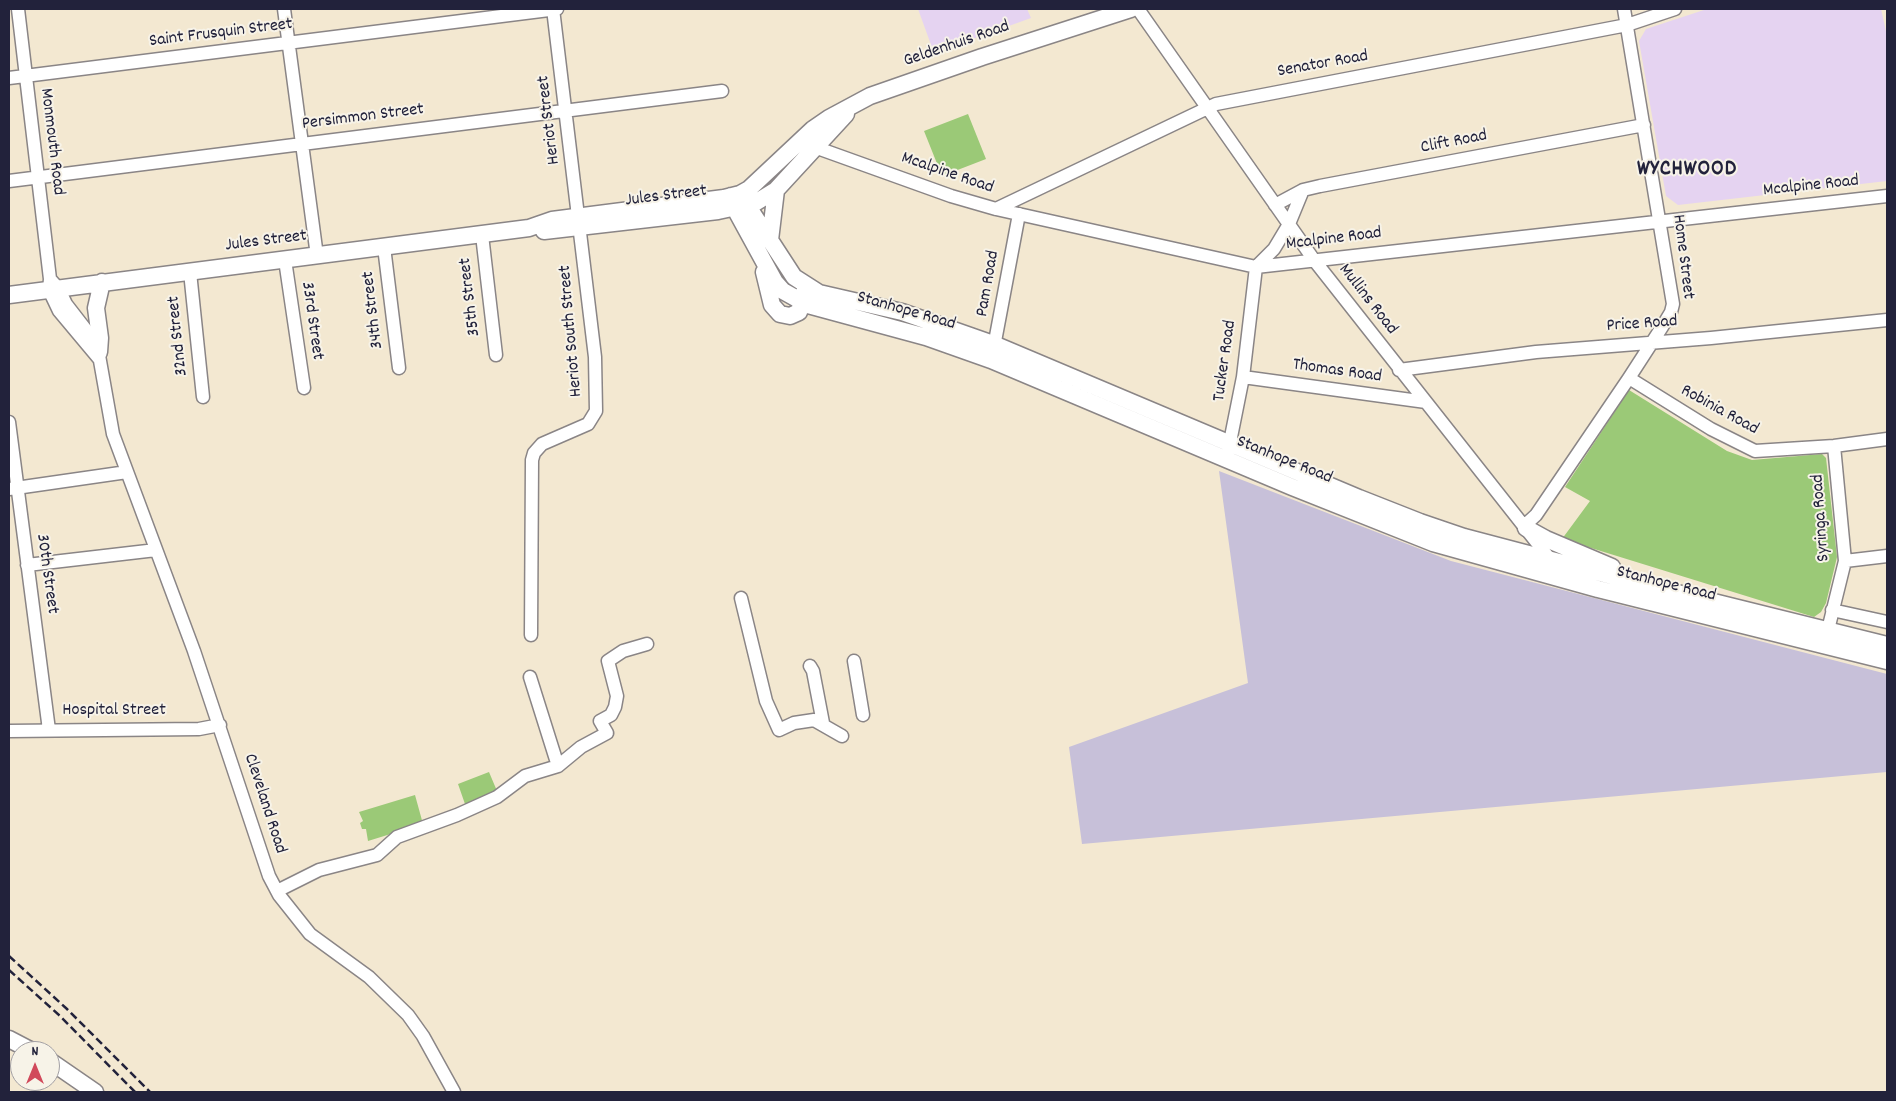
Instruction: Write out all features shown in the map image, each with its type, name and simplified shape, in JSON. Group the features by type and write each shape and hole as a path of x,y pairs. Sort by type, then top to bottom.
{"main road":[{"name":"Geldenhuis Road","path":"738,200 800,141 829,118 854,105 894,87 1131,9"},
{"name":"Geldenhuis Road","path":"738,200 762,200 776,190 854,105"},
{"path":"770,240 776,190"},
{"name":"Jules Street","path":"9,295 53,286 190,272 529,228 552,220 580,222 738,200"},
{"name":"Stanhope Road","path":"738,200 770,240 794,278 818,293 934,322 993,352 1169,426 1433,543 1563,579 1826,638 1887,645"},
{"name":"Stanhope Road","path":"738,200 760,258 769,274 783,291 803,302 832,312 926,337 993,352"},
{"path":"100,356 96,308 102,282"},
{"path":"803,302 804,286"},
{"path":"926,337 934,322"},
{"name":"Stanhope Road","path":"1228,452 1420,522 1669,591 1826,638 1887,661"},
{"path":"1498,545 1510,540 1525,527 1546,539 1669,591"},
{"path":"60,1067 95,1092"}],"street":[{"name":"Monmouth Road","path":"18,9 53,286"},
{"path":"284,9 317,256"},
{"name":"Saint Frusquin Street","path":"9,78 554,9"},
{"name":"Heriot Street","path":"554,9 580,222"},
{"name":"Mullins Road","path":"1138,9 1314,260 1399,370 1551,559 1563,579"},
{"name":"Home Street","path":"1525,527 1536,515 1628,378 1671,312 1673,304 1661,221 1624,9"},
{"name":"Senator Road","path":"996,209 1205,107 1627,25 1675,9"},
{"name":"Persimmon Street","path":"9,181 722,91"},
{"name":"Clift Road","path":"1275,205 1303,190 1644,125"},
{"name":"Mcalpine Road","path":"800,141 951,196 996,209 1256,267 1887,196"},
{"path":"1256,267 1274,249 1289,224 1303,190"},
{"name":"Pam Road","path":"993,352 1019,214"},
{"name":"Heriot South Street","path":"531,635 532,460 534,452 542,444 588,424 596,411 595,357 580,222"},
{"name":"35th Street","path":"482,234 496,355"},
{"name":"34th Street","path":"384,248 398,368"},
{"name":"33rd Street","path":"285,260 304,388"},
{"name":"Tucker Road","path":"1228,452 1243,377 1256,267"},
{"name":"32nd Street","path":"190,272 203,397"},
{"name":"Cleveland Road","path":"53,286 93,337 100,356 109,420 220,725 258,847 277,891 310,934 369,978 408,1015 423,1036 454,1092"},
{"name":"Price Road","path":"1399,370 1536,352 1887,320"},
{"name":"Thomas Road","path":"1243,377 1426,402"},
{"name":"Robinia Road","path":"1628,378 1711,430 1755,451 1834,446 1887,439"},
{"name":"30th Street","path":"9,422 13,488 27,565 49,730"},
{"name":"Syringa Road","path":"1826,638 1845,561 1834,446"},
{"path":"13,488 128,472"},
{"path":"27,565 156,550"},
{"path":"1845,561 1887,556"},
{"path":"741,598 766,701 779,730 794,723 814,720 842,736"},
{"path":"1832,610 1887,622"},
{"path":"277,891 319,870 377,855 397,836 457,815 497,797 525,776 558,766 581,747 607,733 600,721 611,715 616,707 617,696 608,661 623,651 648,644"},
{"path":"854,661 863,715"},
{"path":"810,666 813,671 823,724"},
{"path":"530,677 558,766"},
{"name":"Hospital Street","path":"9,731 199,729 220,725"}],"shaded area":[{"path":"918,9 1027,9 1031,18 934,53"},
{"path":"1707,9 1881,9 1887,36 1887,181 1678,205 1666,196 1639,41 1646,29"},
{"path":"1219,471 1451,561 1887,674 1887,772 1082,844 1069,747 1248,683"}],"green space":[{"path":"968,114 986,159 942,176 924,131"},
{"path":"1629,390 1727,451 1752,460 1822,454 1826,458 1837,557 1826,603 1821,612 1814,617 1562,539 1590,501 1565,487"},
{"path":"489,772 497,791 465,804 458,784"},
{"path":"415,795 423,824 368,841 366,829 362,829 360,823 363,821 359,812"}],"railway":[{"path":"9,956 67,1009 150,1092"},
{"path":"9,970 60,1016 135,1092"}],"district":[{"name":"WYCHWOOD","path":"1687,171"}]}
